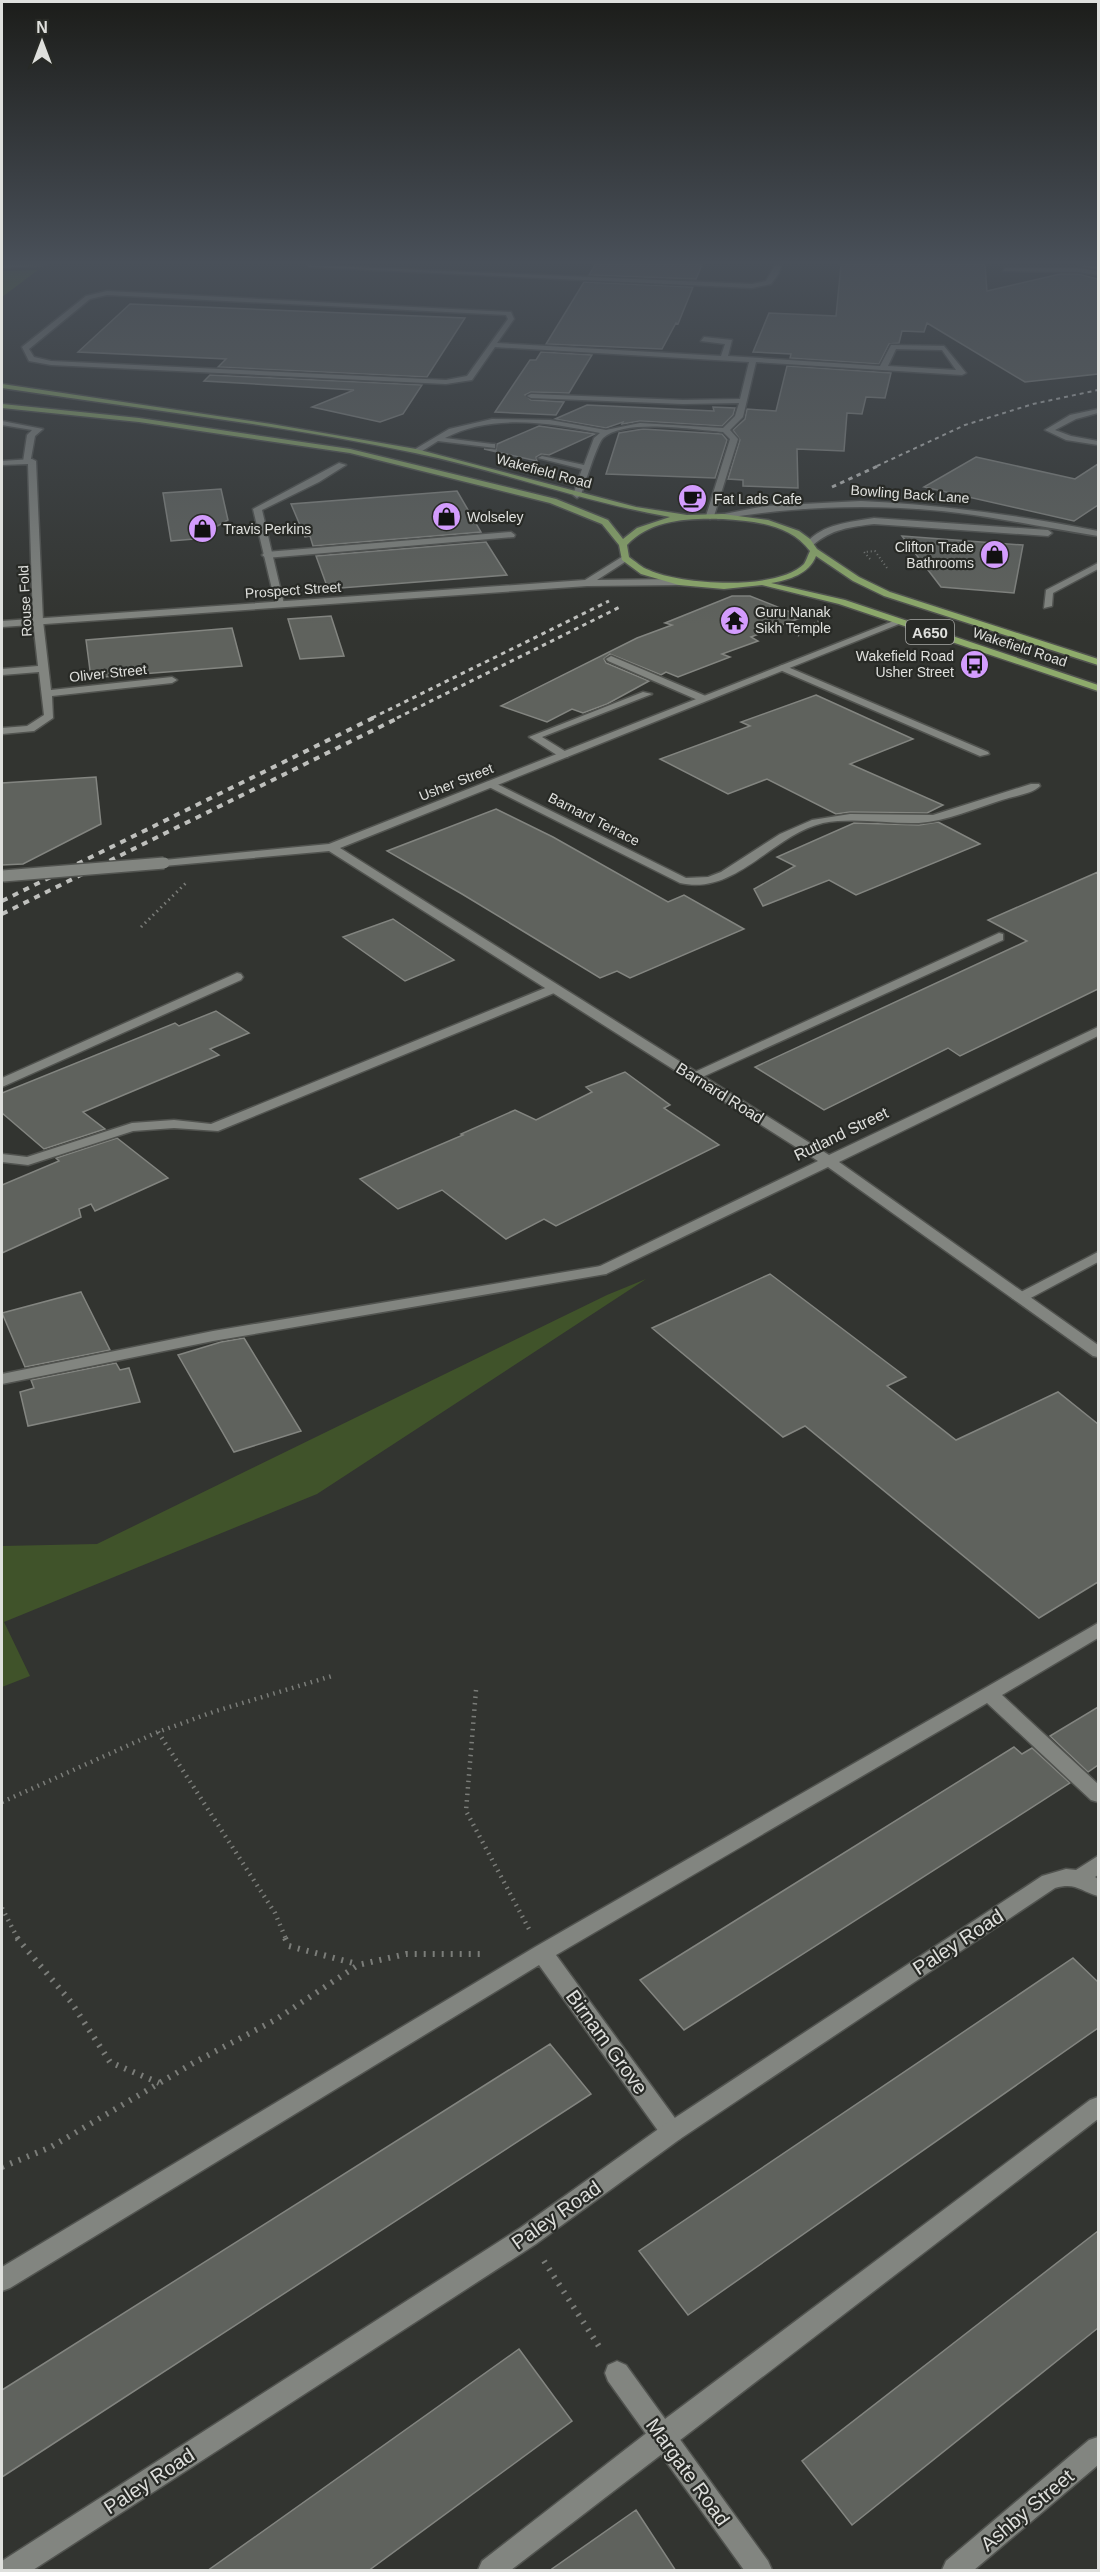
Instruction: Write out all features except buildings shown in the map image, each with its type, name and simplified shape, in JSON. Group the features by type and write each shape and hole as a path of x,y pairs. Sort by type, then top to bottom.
{"main road":[{"name":"Wakefield Road","path":"2,386 283,428 416,451 577,495 688,518"},
{"name":"Wakefield Road","path":"2,406 139,420 350,451 554,501 605,522 623,544"},
{"name":"A650","path":"623,544 628,537 651,525 714,516 766,522 794,531 812,547 808,566 785,578 724,586 680,582 644,572 625,558"},
{"path":"623,544 625,558"},
{"name":"Wakefield Road","path":"812,547 856,579 887,594 1098,662"},
{"name":"Wakefield Road","path":"760,583 842,602 1098,688"}],"street":[{"path":"725,430 739,417 747,385"},
{"path":"531,396 683,402 743,401"},
{"path":"1098,411 1073,417 1049,430 1069,438 1098,443"},
{"path":"416,451 456,429 500,421 578,426 605,432 635,426 725,430 734,439 714,516"},
{"name":"Rouse Fold","path":"2,423 32,426 39,429 32,435 29,462 38,621 50,716 30,729 2,731"},
{"path":"577,495 598,438 605,432"},
{"path":"438,439 492,446"},
{"path":"542,458 587,468"},
{"path":"2,463 29,462"},
{"path":"279,604 257,509 342,465"},
{"name":"Bowling Back Lane","path":"714,516 774,507 852,503 913,506 987,513 1098,536"},
{"name":"Bowling Back Lane","path":"812,547 823,532 846,525 874,521 1098,536"},
{"path":"266,555 511,535"},
{"name":"Prospect Street","path":"587,583 625,558"},
{"path":"1047,606 1049,592 1098,566"},
{"name":"Prospect Street","path":"2,624 587,583 680,582"},
{"name":"Usher Street","path":"2,876 331,847 899,622"},
{"path":"611,659 704,699"},
{"path":"783,668 984,754"},
{"path":"2,672 43,669"},
{"name":"Oliver Street","path":"46,693 172,680"},
{"path":"564,755 534,737 647,694"},
{"name":"Barnard Terrace","path":"491,784 684,881 710,880 726,874 769,846 809,825 825,820 934,818 1035,786"},
{"name":"Barnard Road","path":"331,847 827,1160 1098,1352"},
{"path":"693,1076 999,937"},
{"path":"2,1083 237,977"},
{"path":"2,1158 28,1161 132,1127 174,1124 213,1128 555,988"},
{"name":"Rutland Street","path":"2,1379 213,1336 601,1271 1098,1031"},
{"path":"1020,1298 1098,1257"},
{"path":"2,2280 542,1953 1098,1630"},
{"path":"989,1694 1098,1795"},
{"name":"Paley Road","path":"11,2571 528,2236 672,2132 1049,1882 1066,1877 1089,1883 1098,1864"},
{"name":"Birnam Grove","path":"542,1953 672,2132"},
{"path":"491,2571 662,2437 1098,2107"},
{"name":"Margate Road","path":"617,2373 759,2571"},
{"name":"Ashby Street","path":"955,2571 1098,2449"}],"path":[{"path":"802,636 794,634 819,621"},
{"path":"141,927 211,859"},
{"path":"2,1802 158,1732 216,1711 332,1676"},
{"path":"2,2167 51,2147 275,2020 358,1965 406,1954 542,1953 466,1811 476,1690"},
{"path":"158,1732 269,1903 289,1946 358,1965"},
{"path":"2,1908 18,1939 71,2002 110,2062 159,2084"},
{"path":"528,2236 617,2373"}],"green space":[{"path":"646,1279 317,1494 4,1622 30,1676 2,1687 2,1546 97,1544 607,1295"}],"railway":[{"path":"877,466 965,425 1033,404 1098,390"},
{"path":"832,487 880,465"},
{"path":"372,718 609,601"},
{"path":"397,718 622,606"},
{"path":"2,901 375,717"},
{"path":"2,914 400,717"}],"place":[{"name":"Fat Lads Cafe","path":"693,499"},
{"name":"Wolseley","path":"446,517"},
{"name":"Travis Perkins","path":"202,529"},
{"name":"Clifton Trade Bathrooms","path":"995,555"},
{"name":"Guru Nanak Sikh Temple","path":"734,620"},
{"name":"Wakefield Road Usher Street","path":"975,664"}]}
